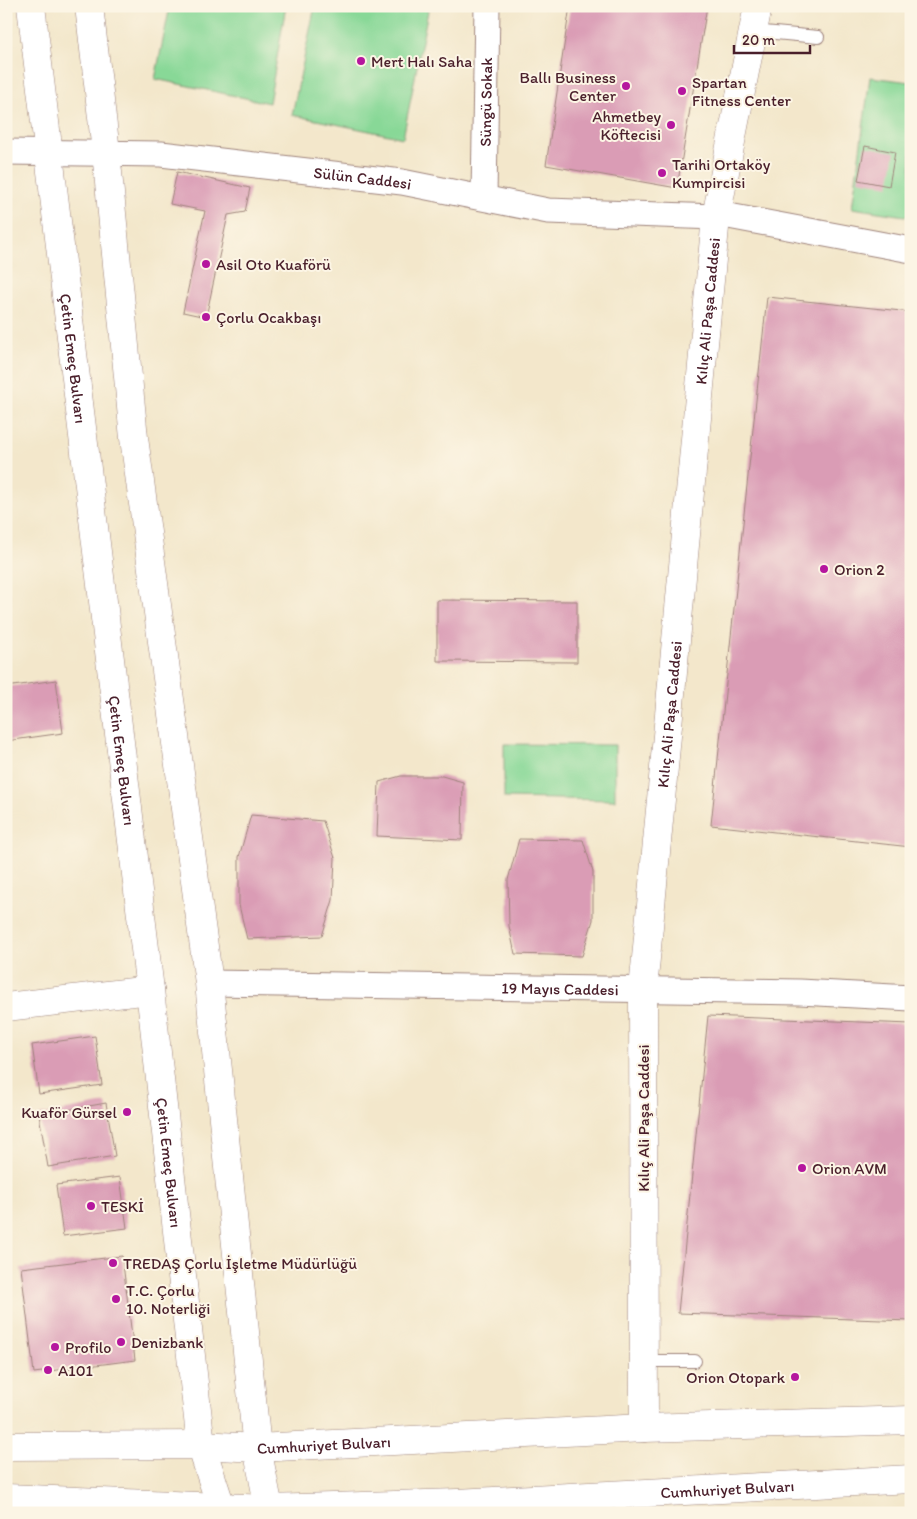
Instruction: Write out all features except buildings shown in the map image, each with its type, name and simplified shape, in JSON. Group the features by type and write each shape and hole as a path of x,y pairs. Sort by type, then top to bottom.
{"main road":[{"name":"Çetin Emeç Bulvarı","path":"31,6 150,990 201,1446 223,1510"},
{"path":"89,6 106,152 134,438 209,983 257,1448 269,1511"},
{"name":"Kılıç Ali Paşa Caddesi","path":"644,1428 643,990 717,216 756,19"},
{"path":"6,1007 150,990"},
{"name":"Cumhuriyet Bulvarı","path":"6,1446 201,1446 257,1448 644,1428 911,1420"},
{"name":"Cumhuriyet Bulvarı","path":"6,1498 269,1511 911,1479"}],"street":[{"name":"Süngü Sokak","path":"484,197 486,6"},
{"name":"Sülün Caddesi","path":"6,152 161,154 402,182 548,211 717,216 911,250"},
{"name":"19 Mayıs Caddesi","path":"209,983 800,992 911,998"}],"lane":[{"path":"756,19 818,37"},
{"path":"644,1360 695,1361"}],"green space":[{"path":"170,6 286,6 269,103 155,79"},
{"name":"Mert Halı Saha","path":"315,6 429,6 403,138 292,115"},
{"path":"870,77 911,82 911,217 852,208"},
{"path":"504,744 615,745 615,800 504,798"}],"place":[{"name":"Mert Halı Saha","path":"361,61"},
{"name":"Ballı Business Center","path":"626,86"},
{"name":"Spartan Fitness Center","path":"682,91"},
{"name":"Ahmetbey Köftecisi","path":"671,125"},
{"name":"Tarihi Ortaköy Kumpircisi","path":"662,173"},
{"name":"Asil Oto Kuaförü","path":"206,264"},
{"name":"Çorlu Ocakbaşı","path":"206,317"},
{"name":"Orion 2","path":"824,569"},
{"name":"Kuaför Gürsel","path":"127,1112"},
{"name":"Orion AVM","path":"802,1168"},
{"name":"TESKİ","path":"91,1206"},
{"name":"TREDAŞ Çorlu İşletme Müdürlüğü","path":"113,1263"},
{"name":"T.C. Çorlu 10. Noterliği","path":"116,1299"},
{"name":"Denizbank","path":"121,1342"},
{"name":"Profilo","path":"55,1347"},
{"name":"A101","path":"48,1370"},
{"name":"Orion Otopark","path":"795,1377"}]}
